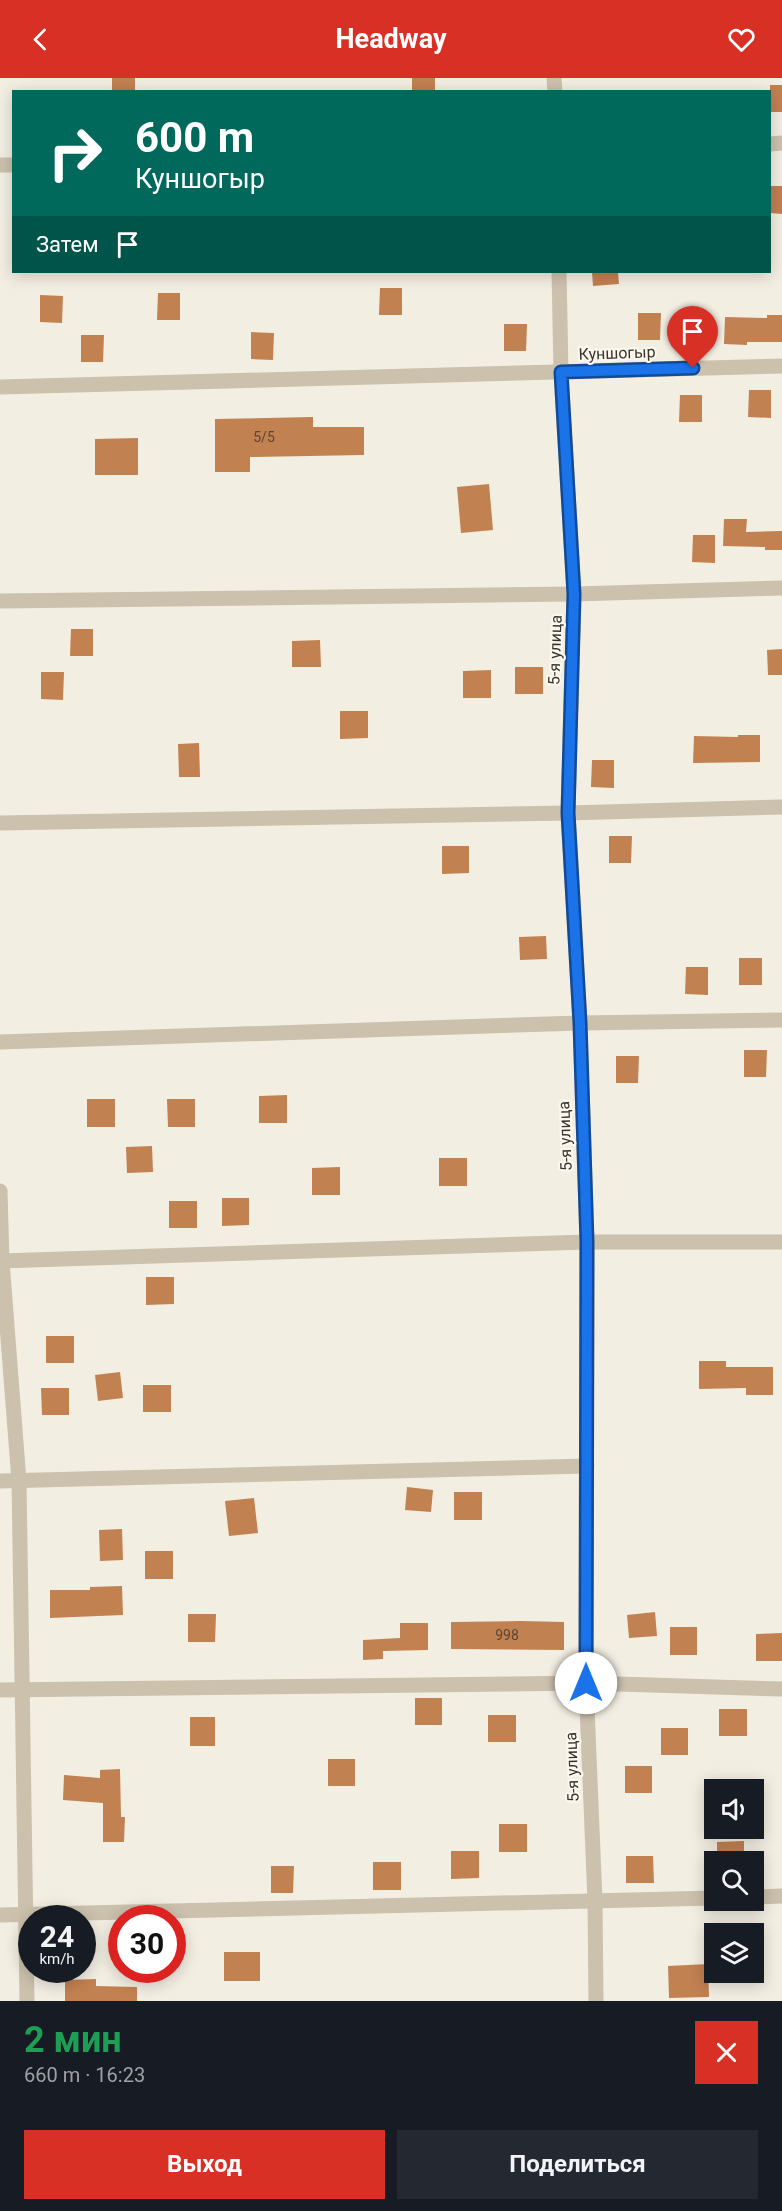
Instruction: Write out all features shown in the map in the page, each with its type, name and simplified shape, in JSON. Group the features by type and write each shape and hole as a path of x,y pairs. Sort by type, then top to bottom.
{"street":[{"name":"5-я улица","path":"559,273 561,372 574,594 568,813 580,1023 587,1242 586,1683 595,1901 596,2001"},
{"name":"Куншогыр","path":"0,387 782,366"},
{"path":"0,601 574,594 782,588"},
{"path":"0,823 782,807"},
{"path":"0,1042 580,1023 782,1020"},
{"path":"0,1191 1,1261 19,1481 26,1905"},
{"path":"1,1261 587,1242 782,1242"},
{"path":"0,1481 587,1466"},
{"path":"0,1690 586,1683 782,1689"},
{"path":"764,1897 782,1896"},
{"path":"96,1912 704,1898"},
{"path":"0,1915 18,1914"},
{"path":"27,1983 27,2001"}],"building":[{"path":"112,78 135,78 135,90 112,90"},
{"path":"412,78 435,78 435,90 412,90"},
{"path":"770,85 782,85 782,112 771,112"},
{"path":"771,186 782,186 782,214 771,213"},
{"path":"592,273 618,273 619,284 593,286"},
{"path":"380,288 402,288 402,315 379,315"},
{"path":"158,293 180,293 180,320 157,320"},
{"path":"40,295 63,296 62,323 40,322"},
{"path":"638,313 661,313 660,340 638,340"},
{"path":"767,315 782,315 782,342 724,344 725,317 767,318"},
{"path":"504,324 527,324 526,351 504,351"},
{"path":"251,332 274,333 273,360 251,359"},
{"path":"81,335 104,335 103,362 81,362"},
{"path":"749,390 771,390 771,418 748,417"},
{"path":"680,395 702,395 702,422 679,422"},
{"path":"313,417 313,427 364,427 364,455 250,457 250,472 215,472 215,419"},
{"path":"138,438 138,475 95,475 95,439"},
{"path":"489,484 493,530 461,533 457,487"},
{"path":"724,519 747,519 746,532 782,531 782,550 765,550 765,547 723,546"},
{"path":"693,535 715,535 715,563 692,562"},
{"path":"71,629 93,629 93,656 70,656"},
{"path":"320,640 321,667 292,667 292,641"},
{"path":"782,649 782,675 768,675 767,650"},
{"path":"515,667 543,667 543,694 515,694"},
{"path":"491,670 491,698 463,698 463,671"},
{"path":"41,672 64,672 63,700 41,699"},
{"path":"340,711 368,711 368,738 340,739"},
{"path":"738,735 760,735 760,762 693,763 694,736 738,737"},
{"path":"199,743 200,777 179,777 178,744"},
{"path":"592,760 614,760 614,788 591,787"},
{"path":"609,836 632,836 631,863 609,863"},
{"path":"442,846 469,846 469,873 442,874"},
{"path":"546,936 547,959 520,960 519,937"},
{"path":"739,958 762,958 762,985 739,985"},
{"path":"686,967 708,967 708,995 685,994"},
{"path":"744,1050 767,1050 766,1077 744,1077"},
{"path":"616,1056 639,1056 638,1083 616,1083"},
{"path":"287,1095 287,1123 259,1123 259,1096"},
{"path":"87,1099 115,1099 115,1127 87,1127"},
{"path":"167,1099 195,1099 195,1127 168,1127"},
{"path":"152,1146 153,1172 127,1173 126,1147"},
{"path":"439,1158 467,1158 467,1186 439,1186"},
{"path":"340,1167 340,1195 312,1195 312,1168"},
{"path":"222,1198 249,1198 249,1225 222,1226"},
{"path":"169,1201 197,1201 197,1228 169,1228"},
{"path":"146,1277 174,1277 174,1304 146,1305"},
{"path":"46,1336 74,1336 74,1363 46,1363"},
{"path":"699,1361 726,1361 726,1367 773,1367 773,1395 746,1395 746,1388 699,1389"},
{"path":"120,1372 123,1398 98,1401 95,1375"},
{"path":"143,1385 171,1385 171,1412 143,1412"},
{"path":"41,1388 69,1388 69,1415 42,1415"},
{"path":"407,1487 433,1490 431,1512 405,1510"},
{"path":"454,1492 482,1492 482,1520 454,1520"},
{"path":"254,1498 258,1533 229,1536 225,1501"},
{"path":"122,1529 123,1560 100,1561 99,1530"},
{"path":"145,1551 173,1551 173,1579 145,1579"},
{"path":"122,1586 123,1615 50,1618 50,1590 90,1590 90,1587"},
{"path":"655,1612 657,1636 629,1638 627,1615"},
{"path":"188,1614 216,1614 215,1642 188,1642"},
{"path":"451,1622 564,1622 564,1650 451,1649"},
{"path":"400,1623 428,1623 428,1650 383,1651 383,1659 363,1660 363,1640 400,1638"},
{"path":"670,1627 697,1627 697,1655 670,1655"},
{"path":"782,1633 782,1661 756,1661 756,1634"},
{"path":"415,1698 442,1698 442,1725 415,1725"},
{"path":"719,1709 747,1709 747,1736 719,1736"},
{"path":"488,1715 516,1715 516,1742 488,1742"},
{"path":"190,1717 215,1717 215,1746 190,1746"},
{"path":"661,1728 688,1728 688,1755 661,1755"},
{"path":"328,1759 355,1759 355,1786 328,1786"},
{"path":"625,1766 652,1766 652,1793 625,1793"},
{"path":"120,1769 121,1817 125,1817 124,1842 103,1842 103,1803 63,1800 64,1775 100,1778 100,1770"},
{"path":"499,1824 527,1824 527,1852 499,1852"},
{"path":"744,1841 744,1851 717,1851 717,1842"},
{"path":"451,1851 479,1851 479,1878 451,1879"},
{"path":"626,1856 653,1856 654,1883 626,1883"},
{"path":"373,1862 401,1862 401,1890 373,1890"},
{"path":"271,1866 294,1866 293,1893 271,1893"},
{"path":"224,1952 260,1952 260,1981 224,1981"},
{"path":"704,1964 704,1983 709,1983 709,1997 669,1998 668,1966"},
{"path":"65,1983 137,1987 137,2001 65,2001"}],"route":[{"path":"586,1683 587,1242 580,1023 568,813 574,594 561,372 693,368"}]}
